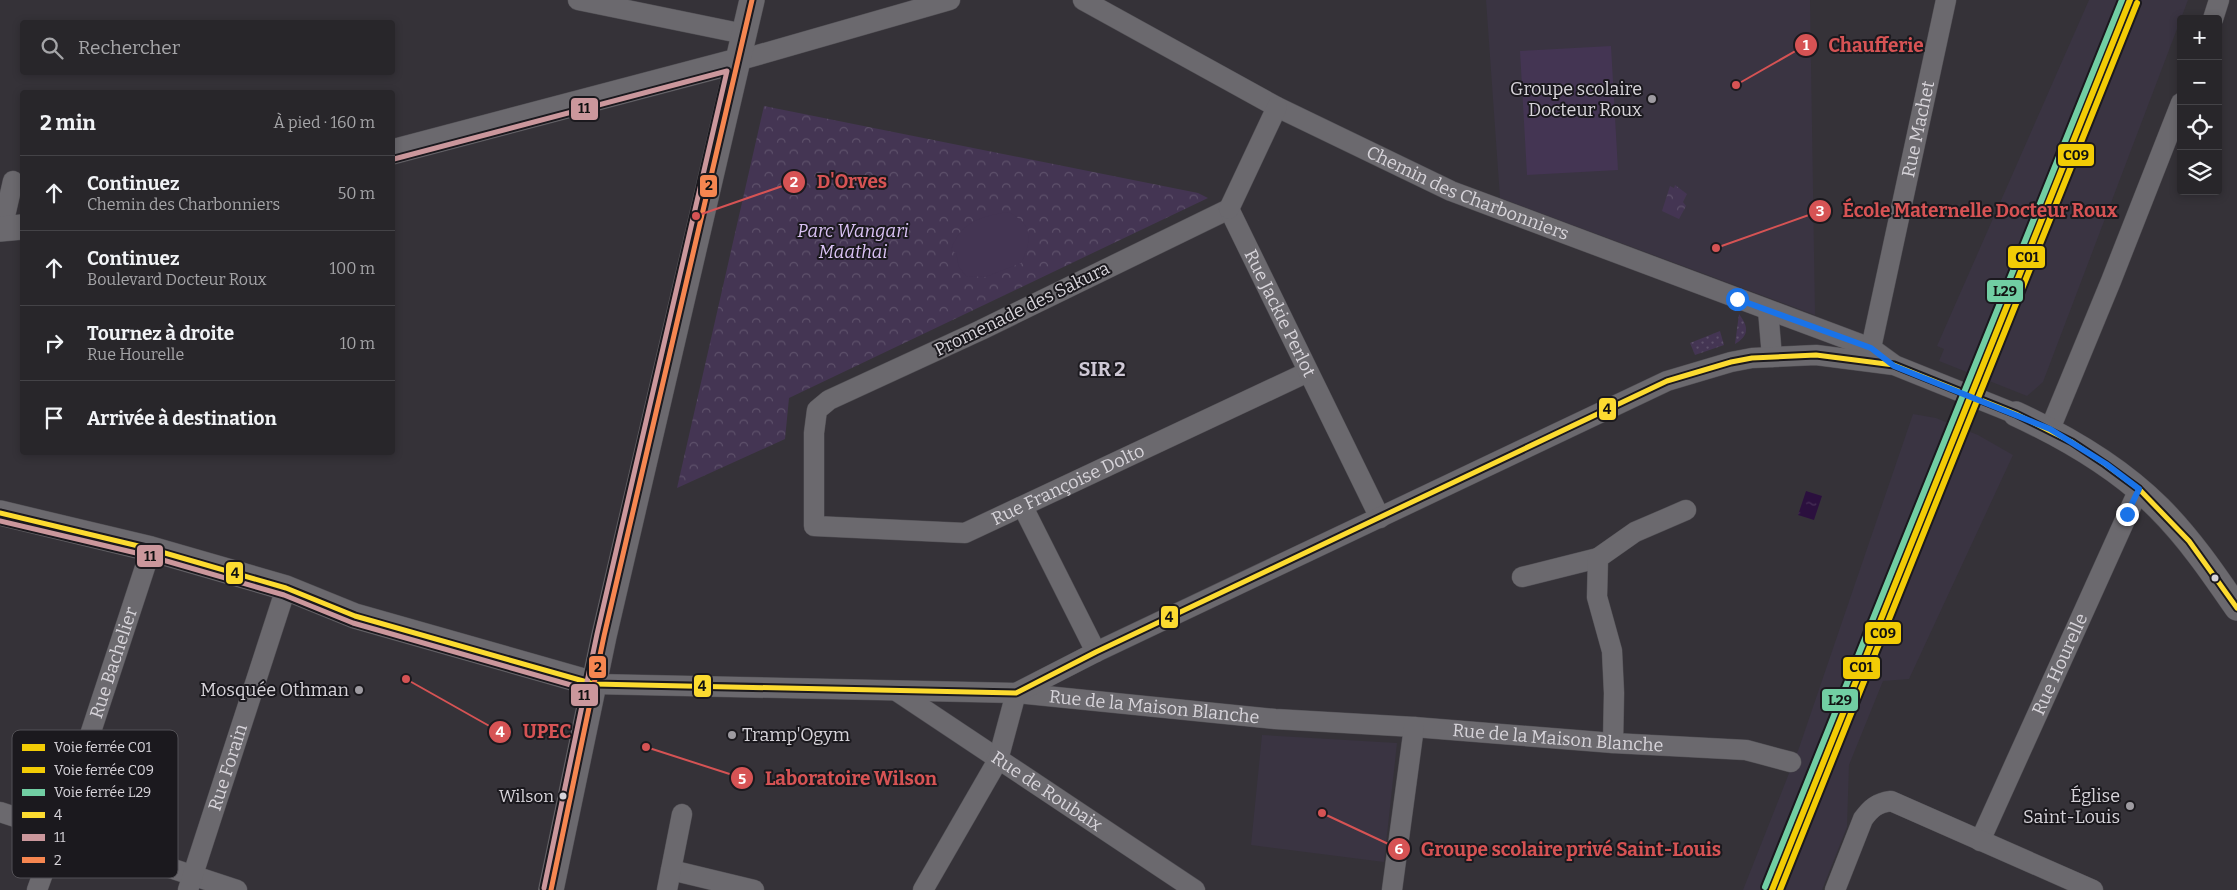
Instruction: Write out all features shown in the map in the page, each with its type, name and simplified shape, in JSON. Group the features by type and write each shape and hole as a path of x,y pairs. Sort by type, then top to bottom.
{"street":[{"path":"578,0 744,34"},
{"path":"551,890 594,684 752,0"},
{"name":"Chemin des Charbonniers","path":"1083,0 1277,107 1451,192 1871,348 1894,366"},
{"name":"Rue Machet","path":"1871,348 1946,0"},
{"path":"2214,15 2219,0"},
{"path":"395,151 737,61 939,1"},
{"path":"2050,429 2180,105"},
{"path":"1229,209 1277,107"},
{"path":"8,228 12,179"},
{"name":"Rue Jackie Perlot","path":"1229,209 1380,518"},
{"name":"Promenade des Sakura","path":"814,526 814,433 817,410 829,400 981,330 1229,209"},
{"path":"1768,310 1772,357"},
{"path":"923,890 998,760 1016,693 1096,652 1667,381 1731,362 1772,357 1816,355 1894,366 2050,429 2106,464 2139,489 2189,541 2237,608"},
{"name":"Rue Françoise Dolto","path":"814,526 965,533 1308,372"},
{"name":"Rue Hourelle","path":"1980,841 2139,489"},
{"path":"1023,507 1096,652"},
{"path":"1522,577 1598,558 1635,532 1686,510"},
{"name":"Rue de la Maison Blanche","path":"0,513 151,549 286,588 354,616 594,684 898,692 1016,693 1276,719 1414,727 1613,743 1746,750 1791,762"},
{"name":"Rue Bachelier","path":"92,730 151,549"},
{"path":"1598,558 1597,597 1612,651 1614,692 1613,743"},
{"name":"Rue Forain","path":"190,882 286,588"},
{"name":"Rue de Roubaix","path":"898,692 1195,890"},
{"path":"1392,890 1414,727"},
{"path":"1835,890 1863,819 1874,805 1890,801 2093,890"},
{"path":"0,812 12,816"},
{"path":"667,890 682,814"},
{"path":"671,870 754,890"},
{"path":"178,877 190,882 237,890"},
{"name":"Rue Bachelier","path":"37,890 41,878"}],"shaded area":[{"name":"Groupe scolaire Docteur Roux","path":"1486,0 1810,0 1815,315 1500,198"},
{"path":"2089,0 2188,0 2182,15 2177,15 2177,29 2043,382 2027,396 1939,361 1944,349 1937,346"},
{"path":"1913,414 1936,418 1978,435 2013,455 1909,679 1883,681 1849,765 1847,827 1822,890 1743,890 1799,748"},
{"path":"1262,735 1397,743 1384,862 1251,845"}],"green space":[{"path":"1611,46 1618,170 1527,175 1520,51"},
{"name":"Parc Wangari Maathai","path":"764,106 1198,193 1208,198 789,398 785,439 677,488"},
{"path":"1675,185 1687,194 1683,202 1686,206 1679,219 1662,211 1670,186 1674,188"},
{"path":"1009,212 1017,217 1027,228 1029,240 1021,263 985,277 966,276 959,267 956,253 951,250 955,240 973,222 981,218"},
{"path":"1739,314 1745,323 1746,331 1743,338 1735,344"},
{"path":"1720,331 1724,345 1695,355 1690,343"}],"water":[{"path":"1806,491 1822,496 1814,520 1798,515"}],"rail line":[{"name":"L29","path":"1765,887 2122,0"},
{"name":"C01","path":"1772,890 2130,0"},
{"name":"C09","path":"1780,890 2137,3"}],"transit line":[{"name":"2","path":"551,890 604,636 752,0"},
{"name":"11","path":"395,159 727,71 597,634 544,888"},
{"name":"4","path":"0,513 151,549 286,588 355,616 594,684 1016,693 1096,652 1667,381 1731,362 1752,358 1816,355 1894,365 2016,414 2072,442 2139,489 2189,541 2237,608"},
{"name":"11","path":"0,521 149,556 284,595 353,623 592,691"}],"place":[{"name":"Chaufferie","path":"1736,85"},
{"name":"Groupe scolaire Docteur Roux","path":"1652,99"},
{"name":"D'Orves","path":"696,216"},
{"name":"École Maternelle Docteur Roux","path":"1716,248"},
{"name":"UPEC","path":"406,679"},
{"name":"Mosquée Othman","path":"359,690"},
{"name":"Tramp'Ogym","path":"732,735"},
{"name":"Laboratoire Wilson","path":"646,747"},
{"name":"Wilson","path":"563,796"},
{"name":"Église Saint-Louis","path":"2130,806"},
{"name":"Groupe scolaire privé Saint-Louis","path":"1322,813"}],"district":[{"name":"SIR 2","path":"1102,369"}],"route":[{"path":"1737,299 1871,348 1894,366 2050,429 2106,464 2139,489 2127,514"}]}
